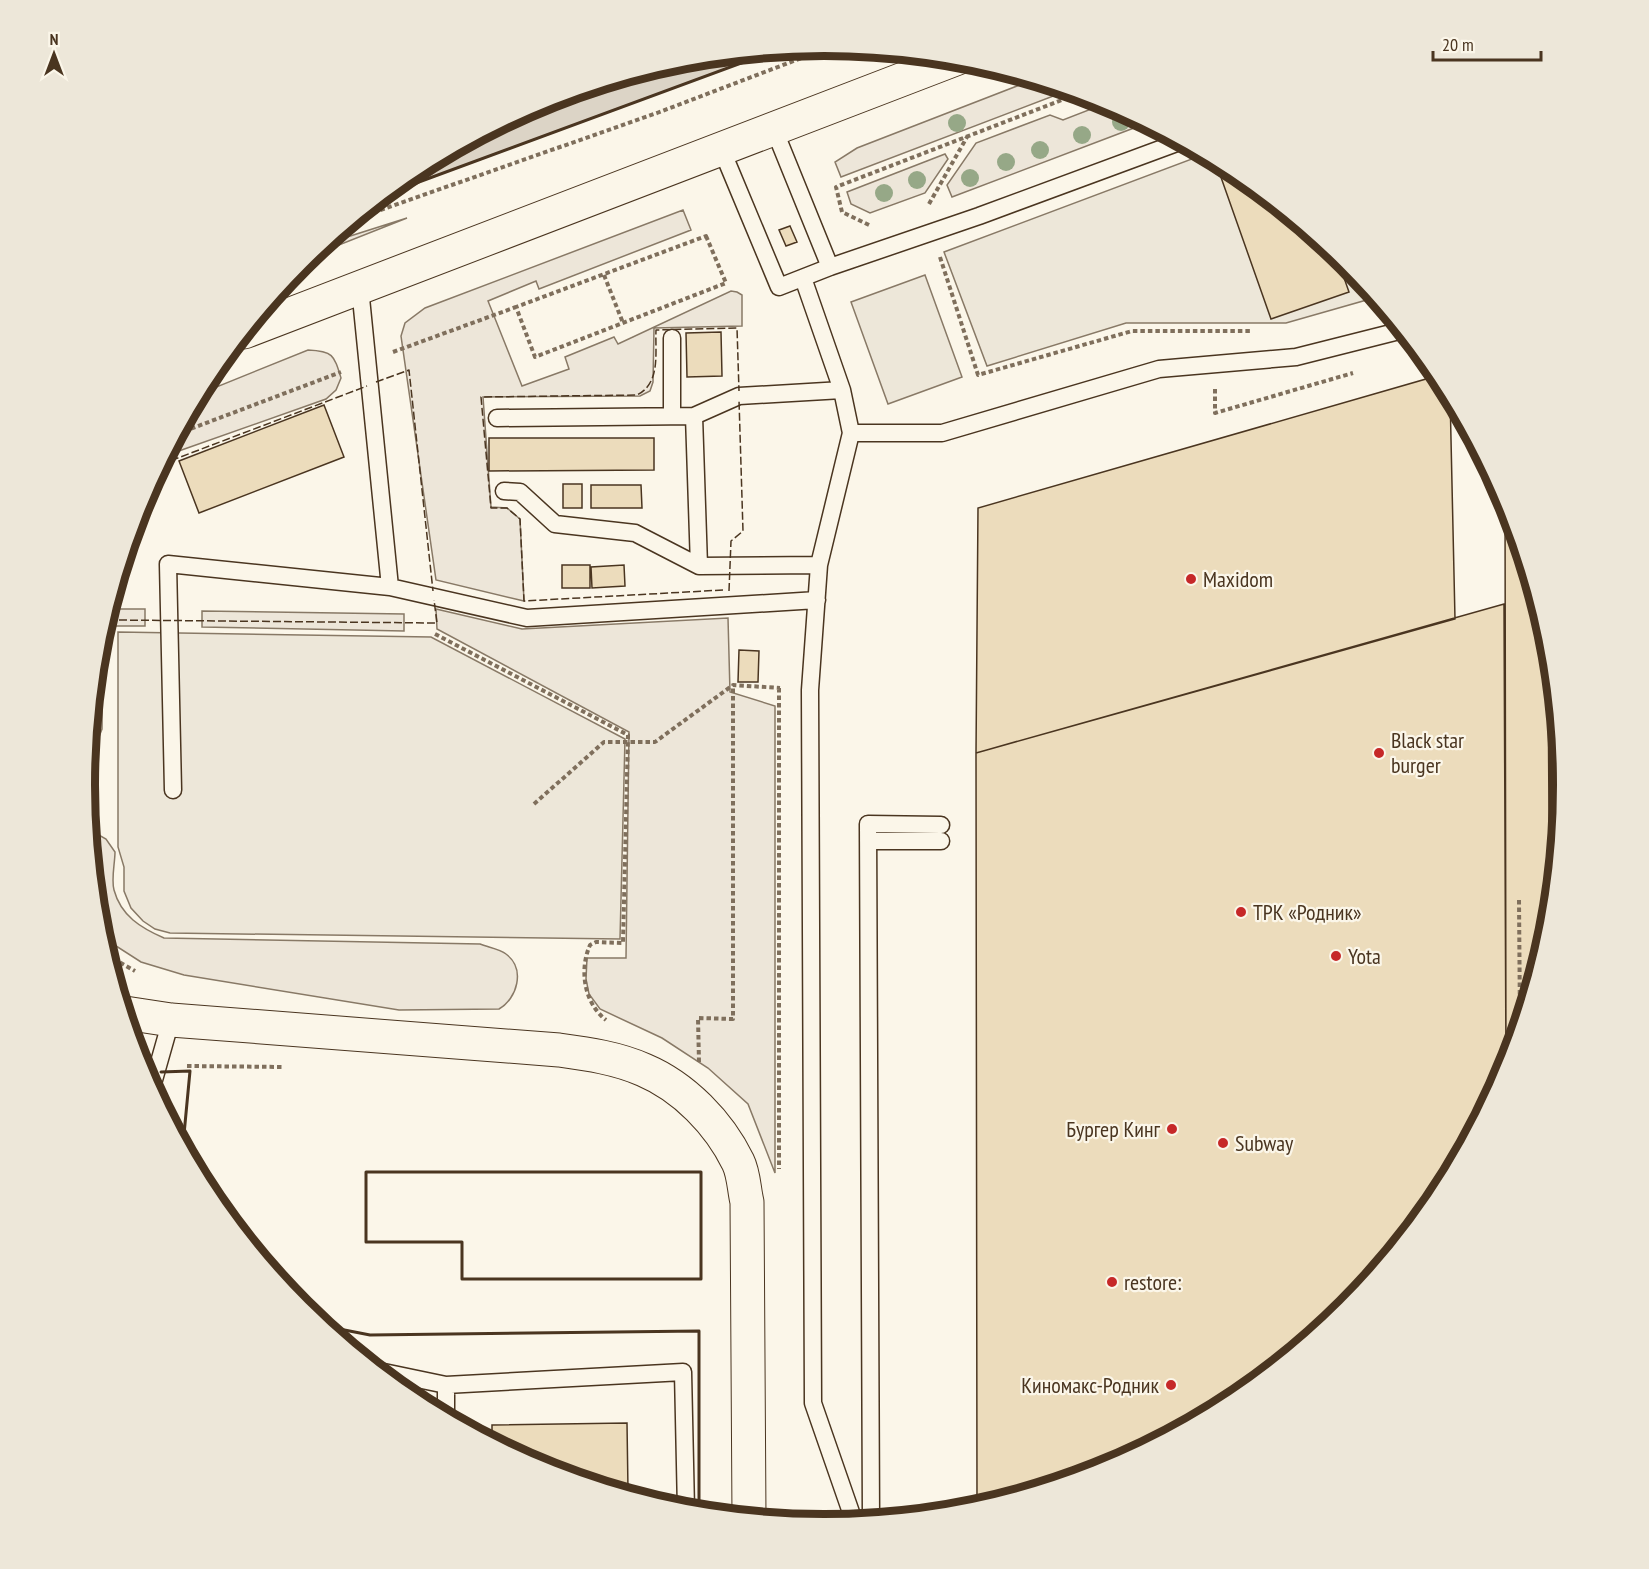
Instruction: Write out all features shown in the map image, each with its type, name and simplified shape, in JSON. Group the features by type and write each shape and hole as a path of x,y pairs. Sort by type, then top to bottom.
{"street":[{"path":"257,327 939,65"},
{"path":"133,1014 171,1020 559,1050 607,1057 645,1070 685,1095 719,1130 739,1164 747,1202 749,1509"}],"lane":[{"path":"774,129 830,267"},
{"path":"720,148 779,287 1173,144"},
{"path":"803,278 843,390 851,433 819,566 810,690 813,1403 851,1513"},
{"path":"360,288 390,586"},
{"path":"851,433 942,433 1159,369 1296,357 1396,332"},
{"path":"672,338 672,416"},
{"path":"497,418 694,416 739,396 843,390"},
{"path":"694,416 699,566"},
{"path":"504,491 520,492 555,524 635,533 699,566 819,566"},
{"path":"173,790 168,564 390,586 527,618 817,600"},
{"path":"871,1512 868,824 941,833"},
{"path":"156,1074 171,1020"},
{"path":"397,1375 446,1385 683,1372 686,1500"},
{"path":"446,1385 446,1407"}],"path":[{"path":"373,213 657,113 806,56"},
{"path":"873,227 843,212 836,187 1068,98"},
{"path":"967,137 924,213 978,375 1132,331 1253,331"},
{"path":"706,236 726,283 623,323 535,357 516,307 706,236"},
{"path":"604,275 623,323"},
{"path":"1215,412 1357,372"},
{"path":"435,633 628,735 623,943 596,942 590,945 586,952 585,969 586,986 593,1006 599,1015 614,1027"},
{"path":"534,804 604,742 655,742 733,685 810,690"},
{"path":"699,1069 698,1018 733,1019 733,685"},
{"path":"779,688 779,1176"},
{"path":"1519,900 1520,1003"},
{"path":"117,961 135,971"},
{"path":"158,1066 286,1067"}],"shaded area":[{"path":"750,60 408,186 460,153 502,131 590,94 636,80 682,70"},
{"path":"1024,83 1059,94 841,177 835,162 857,148"},
{"path":"1094,108 1137,127 952,197 947,185 976,143 1050,115 1063,120"},
{"path":"945,154 948,159 925,193 870,213 851,204 847,192"},
{"path":"1196,157 1230,178 1305,236 1369,299 1286,323 1126,323 987,366 944,252"},
{"path":"683,210 691,230 539,289 536,281 488,301 522,386 569,369 565,357 614,337 618,344 731,291 742,295 742,326 654,328 653,382 650,391 640,396 483,397 491,507 507,508 520,519 524,601 436,580 401,336 405,323 425,308"},
{"path":"407,218 331,248 341,239"},
{"path":"925,275 962,377 888,404 851,302"},
{"path":"308,350 328,353 334,359 341,378 336,390 326,399 176,452 212,389"},
{"path":"117,609 145,609 145,626 113,626"},
{"path":"436,609 522,629 728,618 730,692 775,706 775,1173 748,1104 708,1068 662,1038 600,1009 589,994 586,979 587,958 626,958 629,732 437,629"},
{"path":"202,611 404,614 404,631 202,627"},
{"path":"118,632 431,637 625,739 620,939 170,933 155,929 143,921 131,908 124,891 124,867 118,847"},
{"path":"102,687 102,729 97,742"},
{"path":"97,834 106,839 115,852 113,886 122,907 133,920 164,938 480,944 503,952 512,960 516,968 517,983 511,998 499,1009 399,1010 184,975 141,962 114,945 102,880"}],"building":[{"path":"1219,171 1268,206 1305,236 1342,271 1349,292 1271,319"},
{"path":"790,226 797,242 786,246 779,230"},
{"path":"721,332 722,376 687,377 686,333"},
{"path":"1430,378 1450,411 1455,619 976,753 978,508"},
{"path":"324,405 344,457 199,513 179,461"},
{"path":"489,438 654,438 654,470 489,471"},
{"path":"563,484 582,484 582,508 563,508"},
{"path":"591,485 641,485 642,508 591,508"},
{"path":"1505,524 1529,596 1539,642 1552,737 1553,784 1552,832 1539,927 1529,973 1506,1042"},
{"path":"562,565 590,565 590,588 562,588"},
{"path":"624,565 625,586 592,588 591,567"},
{"name":"ТРК «Родник»","path":"1504,604 1506,1043 1478,1107 1456,1149 1431,1190 1373,1265 1305,1333 1230,1391 1189,1416 1103,1458 1059,1475 977,1497 976,753"},
{"path":"739,650 759,651 758,682 738,682"},
{"path":"627,1423 628,1487 546,1458 492,1433 492,1425"}],"fence":[{"path":"723,590 524,601 520,519 507,508 491,508 481,397 637,395 645,390 653,375 656,358 656,330 737,328 739,391"},
{"path":"376,382 409,370 433,591"},
{"path":"172,460 367,386"},
{"path":"729,591 731,541 743,531 739,400"},
{"path":"115,619 437,623 434,600"}],"wall":[{"path":"408,186 750,60"},
{"path":"161,1072 190,1071 184,1132"},
{"path":"366,1172 701,1172 701,1279 462,1279 462,1242 366,1242 366,1172"},
{"path":"340,1329 370,1335 699,1331 699,1502"}],"place":[{"name":"Maxidom","path":"1191,579"},
{"name":"Black star burger","path":"1379,753"},
{"name":"ТРК «Родник»","path":"1241,912"},
{"name":"Yota","path":"1336,956"},
{"name":"Бургер Кинг","path":"1172,1129"},
{"name":"Subway","path":"1223,1143"},
{"name":"restore:","path":"1112,1282"},
{"name":"Киномакс-Родник","path":"1171,1385"}]}
